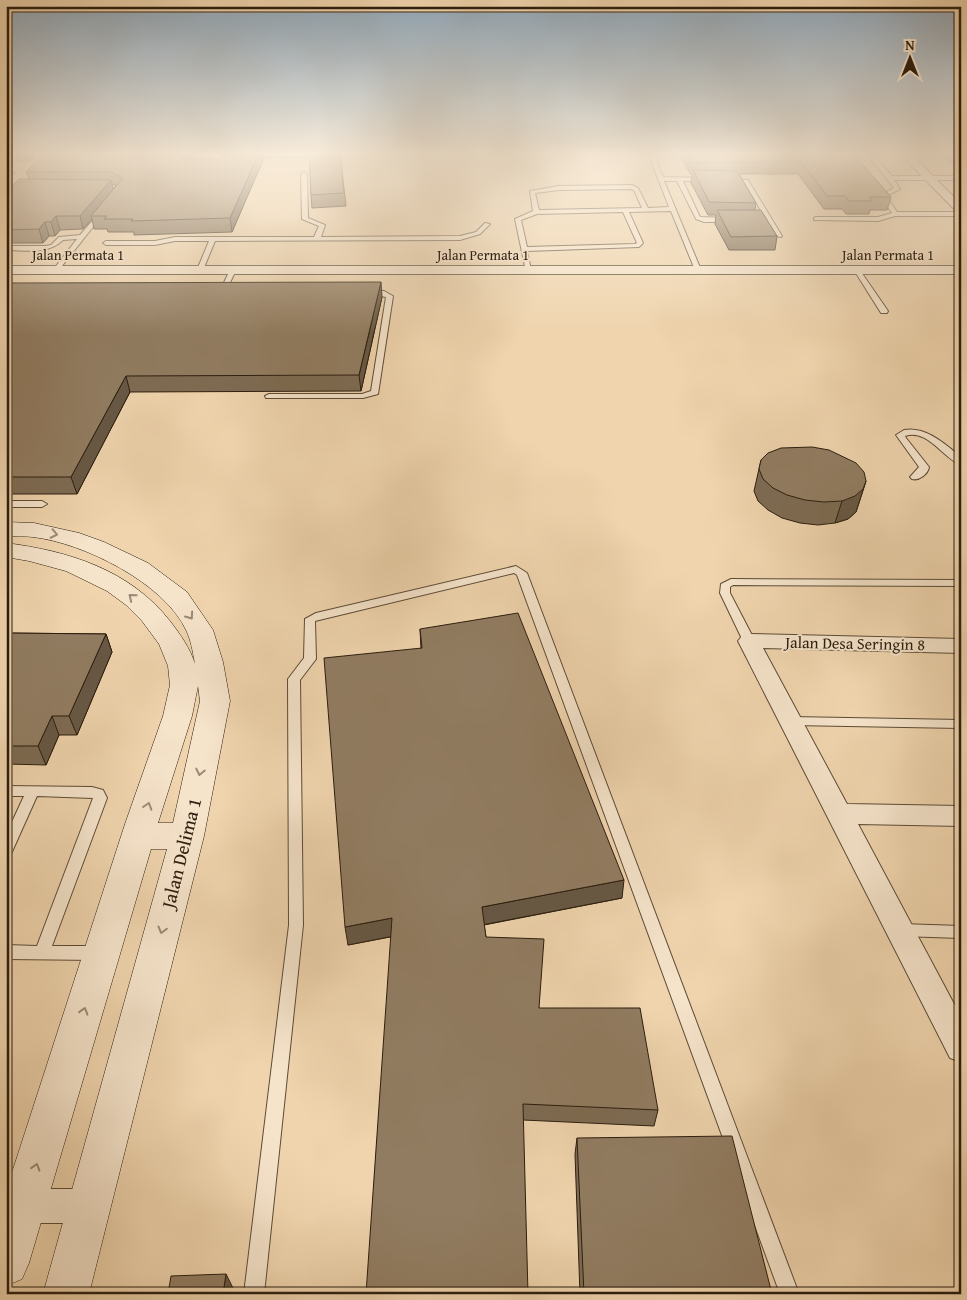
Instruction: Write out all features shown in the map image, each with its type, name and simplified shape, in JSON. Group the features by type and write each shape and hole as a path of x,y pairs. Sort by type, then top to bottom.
{"street":[{"name":"Jalan Permata 1","path":"6,270 961,270"},
{"name":"Jalan Delima 1","path":"6,528 34,530 70,538 95,547 139,568 178,598 200,630 209,662 215,701 187,836 66,1294"},
{"path":"6,550 24,551 77,565 110,580 137,601 159,623 176,649 184,677 181,703 102,953 15,1206 6,1263"},
{"path":"749,641 961,1048"},
{"name":"Jalan Desa Seringin 8","path":"749,641 961,646"},
{"path":"839,814 961,816"},
{"path":"138,836 187,836"},
{"path":"15,1206 89,1206"}],"lane":[{"path":"56,270 102,214"},
{"path":"305,214 305,219 322,225 317,238"},
{"path":"528,270 518,219 532,214"},
{"path":"524,249 637,246 640,243 627,214"},
{"path":"674,214 698,270"},
{"path":"696,214 698,218 704,220 742,220"},
{"path":"766,214 779,236"},
{"path":"816,219 878,219 894,214 905,214"},
{"path":"760,220 770,220"},
{"path":"106,243 155,243 175,239 214,238 460,238 478,234 487,224"},
{"path":"6,248 45,248 53,246 61,238 83,237"},
{"path":"200,270 214,238"},
{"path":"222,293 233,270"},
{"path":"858,270 884,311"},
{"path":"213,292 232,293"},
{"path":"270,396 363,396 375,392 390,296 384,293 362,292"},
{"path":"915,477 924,470 924,467 902,439 900,435 906,432 918,433 938,443 961,462"},
{"path":"6,504 42,504"},
{"path":"254,1294 296,925 294,679 310,659 310,619 325,613 516,569 522,573 790,1294"},
{"path":"749,641 725,593 725,586 731,582 961,583"},
{"path":"791,720 961,724"},
{"path":"6,791 92,792 98,794 100,798 42,952"},
{"path":"6,850 33,791"},
{"path":"901,930 961,932"},
{"path":"6,952 102,953"}],"building":[{"path":"6,214 82,214 80,216 56,216 51,222 45,222 39,229 6,230"},
{"path":"93,214 232,214 230,218 131,221 133,219 104,219 107,216 91,216"},
{"path":"719,214 763,214 777,236 731,237"},
{"path":"381,282 359,375 126,376 71,477 6,477 6,283"},
{"path":"812,447 829,450 856,463 864,472 866,481 863,489 855,496 842,501 824,502 805,500 787,495 773,488 763,479 759,469 761,460 768,453 781,448"},
{"path":"518,613 624,880 482,907 486,937 544,939 539,1008 640,1008 658,1110 523,1104 528,1294 366,1294 392,918 345,927 324,658 422,648 420,629"},
{"path":"6,633 106,634 69,716 52,716 38,746 6,746"},
{"path":"732,1136 772,1294 584,1294 577,1138"},
{"path":"226,1274 223,1294 168,1294 171,1276"}]}
